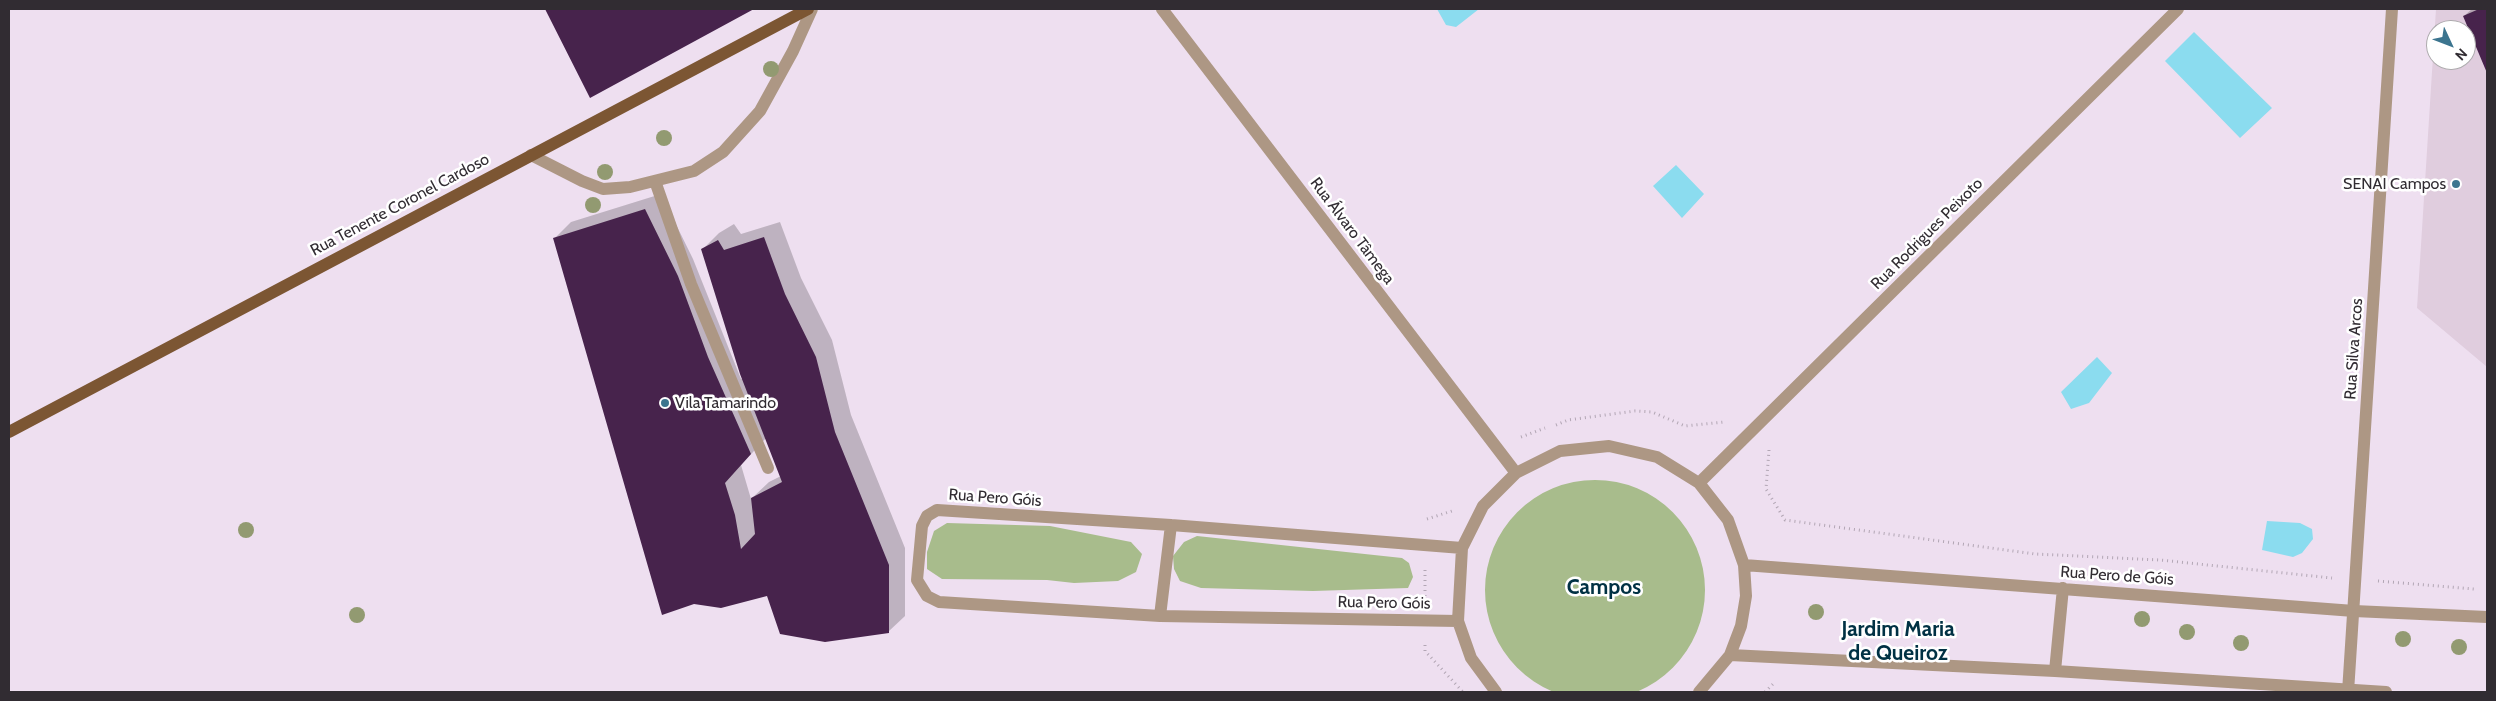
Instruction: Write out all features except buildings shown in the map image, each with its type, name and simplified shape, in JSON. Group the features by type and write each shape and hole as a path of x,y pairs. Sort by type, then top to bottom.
{"main road":[{"name":"Rua Tenente Coronel Cardoso","path":"9,432 808,9"}],"street":[{"path":"531,155 582,182 603,189 630,188 694,171 724,152 760,110 793,51 812,9"},
{"name":"Rua Álvaro Tâmega","path":"1162,9 1516,473"},
{"name":"Rua Rodrigues Peixoto","path":"1699,483 2178,9"},
{"name":"Rua Silva Arcos","path":"2349,691 2392,9"},
{"path":"655,181 690,284 768,468"},
{"path":"1493,691 1471,658 1458,621 1462,548 1483,506 1516,473 1560,451 1609,446 1657,457 1699,483 1728,520 1744,565 1746,596 1741,626 1730,655 1699,692"},
{"name":"Rua Pero Góis","path":"1458,621 1160,616 939,602 927,596 918,580 922,526 927,516 937,510 1171,525 1462,548"},
{"path":"1160,616 1171,525"},
{"name":"Rua Pero de Góis","path":"1744,565 2354,611 2487,617"},
{"path":"2055,671 2062,588"},
{"path":"1730,655 2055,671 2386,692"}],"path":[{"path":"1502,454 1520,437 1568,420 1635,411 1652,412 1685,426 1733,421 1769,450 1766,489 1785,520 2035,554 2160,560 2356,580 2479,590"},
{"path":"1457,503 1452,511 1426,520 1425,652 1462,692"}],"shaded area":[{"name":"SENAI Campos","path":"2436,9 2487,9 2487,367 2417,308 2432,70 2476,70 2476,20 2435,20"}],"green space":[{"path":"1584,480 1606,480 1637,488 1656,498 1673,512 1687,529 1697,548 1703,568 1705,590 1703,612 1697,632 1687,651 1673,668 1656,682 1627,696 1606,700 1584,700 1563,696 1543,687 1525,675 1510,660 1498,642 1489,622 1485,601 1485,579 1489,558 1498,538 1510,520 1525,505 1543,493 1563,484"},
{"path":"947,523 1050,526 1131,542 1142,554 1136,572 1118,581 1074,583 1047,580 942,579 927,569 927,552 934,531"},
{"path":"1197,536 1402,558 1409,563 1413,577 1408,588 1313,591 1201,588 1180,581 1174,569 1173,556 1184,542"}],"water":[{"path":"1437,9 1479,9 1456,27 1446,25"},
{"path":"2194,32 2272,108 2240,138 2165,61"},
{"path":"1676,165 1704,194 1682,218 1653,186"},
{"path":"2097,357 2112,373 2089,403 2071,409 2061,392"},
{"path":"2267,521 2300,523 2312,529 2313,539 2302,553 2293,557 2262,550"}],"place":[{"name":"SENAI Campos","path":"2456,184"},
{"name":"Vila Tamarindo","path":"665,403"}],"district":[{"name":"Campos","path":"1604,588"},
{"name":"Jardim Maria de Queiroz","path":"1898,642"}]}
